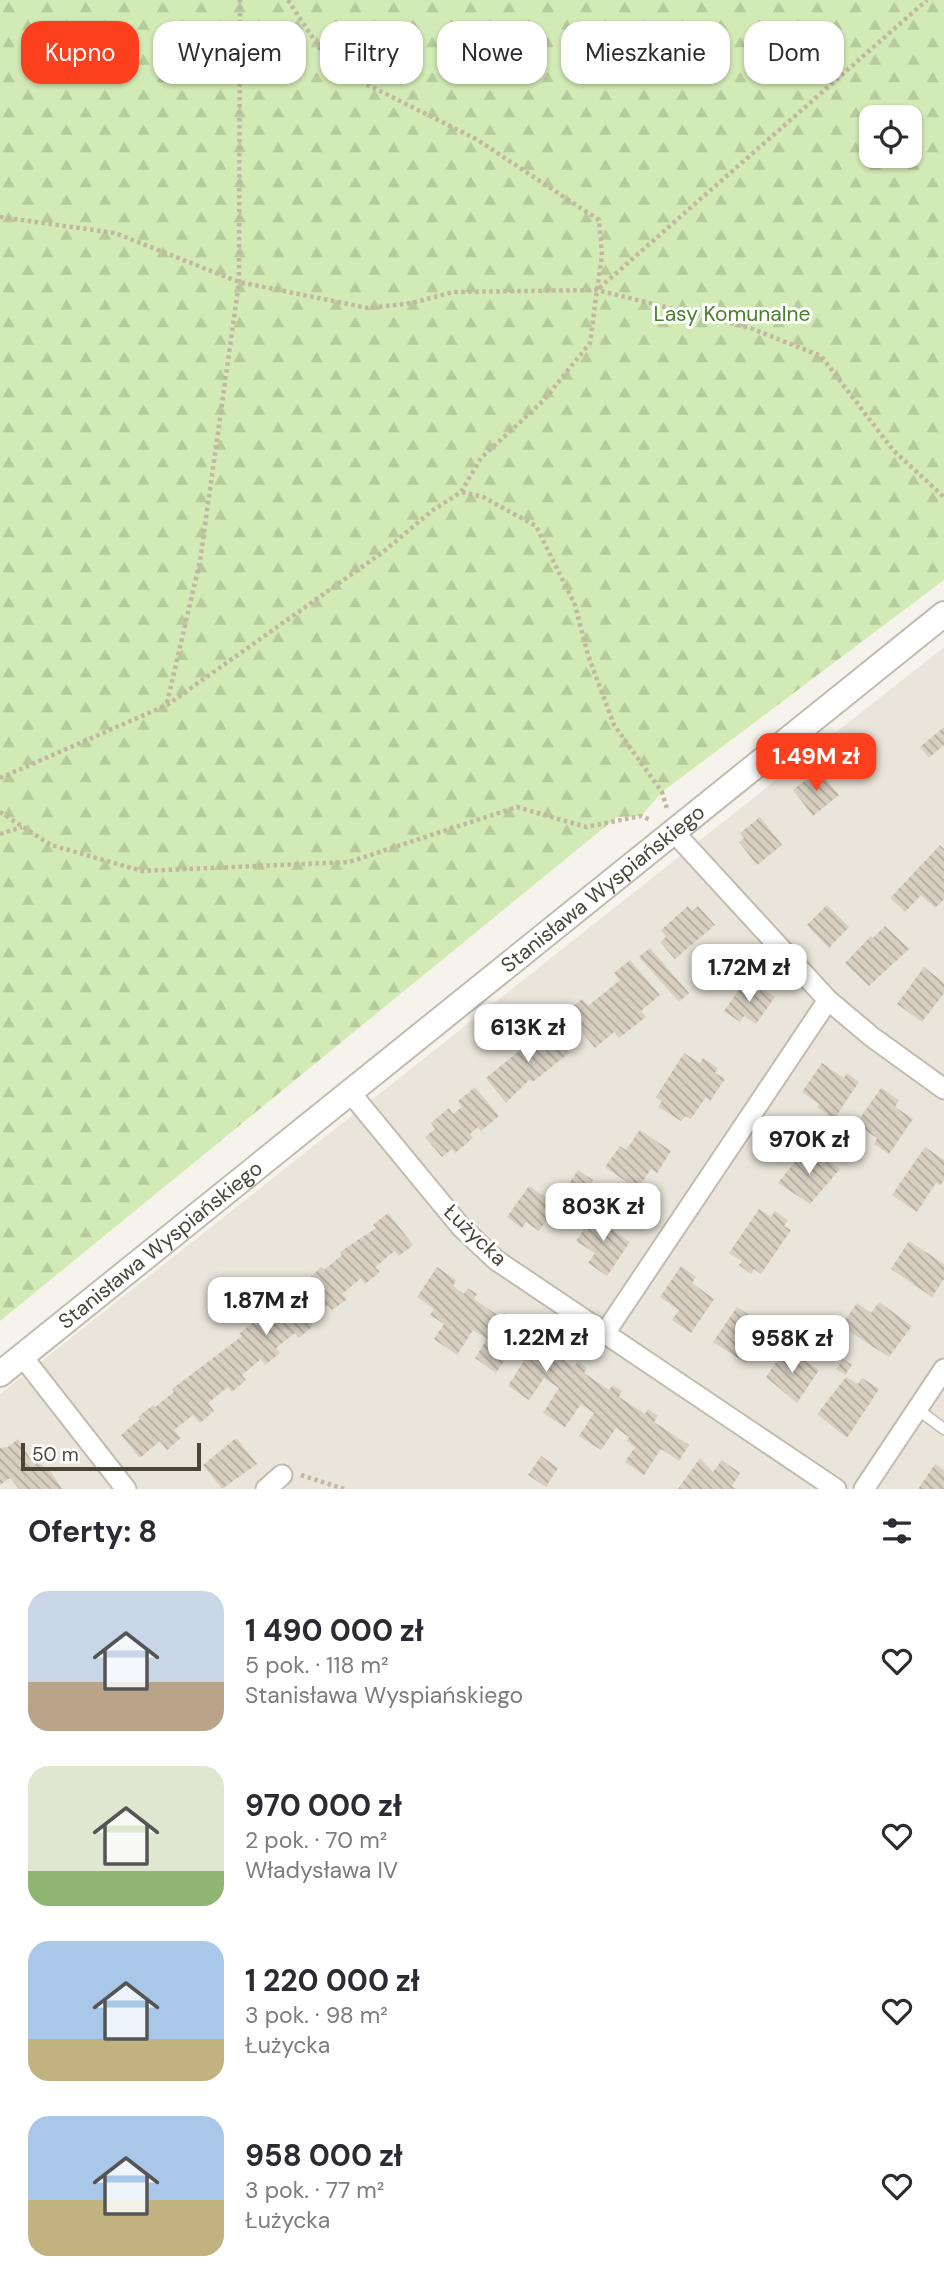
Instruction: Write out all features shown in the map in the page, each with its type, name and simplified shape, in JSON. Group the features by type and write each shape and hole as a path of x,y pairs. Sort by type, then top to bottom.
{"street":[{"name":"Stanisława Wyspiańskiego","path":"0,1374 944,614"},
{"path":"673,830 828,1000 944,1089"},
{"path":"606,1333 828,1000"},
{"name":"Łużycka","path":"349,1091 481,1248 836,1489"},
{"path":"22,1356 126,1489"},
{"path":"864,1489 944,1369"},
{"path":"266,1489 282,1475"}],"lane":[{"path":"917,1409 944,1429"}],"path":[{"path":"167,705 200,561 239,282 240,0"},
{"path":"0,779 167,705 383,552 433,510 461,492 481,458 543,401 590,343 602,255 600,220 476,139 332,67 288,0"},
{"path":"597,290 927,0"},
{"path":"0,217 115,233 239,282 368,308 412,303 453,292 597,290 750,328 821,356 893,450 944,497"},
{"path":"461,492 484,497 536,526 575,605 588,655 614,725 662,792 673,830"},
{"path":"0,813 51,845 142,871 349,862 517,807 586,827 641,816 673,830"},
{"path":"0,834 22,827"},
{"path":"282,1475 306,1475 344,1489"}],"shaded area":[{"path":"944,647 944,1489 0,1489 0,1394"}],"green space":[{"name":"Lasy Komunalne","path":"0,0 944,0 944,580 662,792 641,816 617,817 0,1321"}],"building":[{"path":"944,727 944,745 929,758 920,747"},
{"path":"818,770 839,795 813,816 793,790"},
{"path":"760,817 782,845 757,865 739,842 744,838 740,833"},
{"path":"940,845 944,849 944,899 935,908 921,895 905,912 890,898"},
{"path":"827,905 849,927 829,948 807,925"},
{"path":"688,906 692,911 698,906 715,925 675,959 660,942 666,937 661,930"},
{"path":"885,926 909,949 869,986 845,963 871,936 873,938"},
{"path":"650,948 689,993 679,1002 639,957"},
{"path":"630,960 660,995 641,1011 646,1017 619,1038 614,1032 595,1048 566,1012 582,999 588,1006 620,980 614,973"},
{"path":"924,967 944,983 944,993 922,1022 897,1004"},
{"path":"745,981 759,992 761,988 775,997 756,1024 744,1016 740,1022 724,1011"},
{"path":"548,1027 569,1053 534,1081 529,1080 506,1103 486,1078"},
{"path":"684,1053 700,1063 703,1058 718,1068 715,1073 725,1079 710,1101 706,1097 691,1119 685,1116 681,1121 658,1107 662,1101 656,1097"},
{"path":"822,1063 844,1078 847,1073 859,1082 834,1119 802,1092"},
{"path":"475,1087 499,1116 481,1131 478,1127 470,1134 473,1138 455,1153 452,1149 442,1157 425,1137 435,1129 431,1123 449,1108 453,1114 462,1107 458,1101"},
{"path":"881,1088 899,1100 895,1107 913,1119 889,1154 874,1144 877,1138 856,1124"},
{"path":"640,1130 671,1151 657,1173 651,1169 637,1189 605,1167 620,1146 626,1150"},
{"path":"807,1147 840,1169 810,1204 778,1183"},
{"path":"925,1147 944,1160 944,1180 940,1186 936,1183 917,1212 892,1195"},
{"path":"578,1170 593,1180 578,1203 563,1193"},
{"path":"529,1186 557,1205 539,1231 526,1222 522,1228 507,1217"},
{"path":"759,1209 771,1217 775,1211 788,1220 784,1226 791,1230 761,1274 754,1269 751,1274 739,1265 742,1261 729,1253"},
{"path":"597,1210 613,1220 608,1227 630,1242 607,1276 588,1263 595,1253 576,1241"},
{"path":"388,1213 413,1245 399,1256 395,1251 375,1267 380,1272 365,1284 361,1278 342,1294 347,1299 332,1310 328,1305 309,1321 313,1326 299,1338 295,1333 276,1348 280,1353 265,1365 261,1359 242,1375 246,1380 232,1392 228,1387 208,1403 214,1411 200,1423 193,1415 174,1430 181,1438 167,1450 160,1441 140,1458 121,1435 140,1419 138,1417 174,1392 172,1389 242,1336 239,1334 254,1322 256,1325 275,1309 273,1306 288,1295 290,1297 321,1267 324,1270 342,1255 340,1252 376,1228 373,1225"},
{"path":"909,1241 944,1264 944,1279 932,1297 891,1269"},
{"path":"681,1266 696,1277 692,1283 714,1299 691,1333 672,1320 679,1310 660,1297"},
{"path":"437,1267 456,1280 453,1286 464,1294 468,1288 477,1294 474,1299 502,1318 505,1313 515,1320 511,1324 537,1342 540,1337 550,1343 547,1348 574,1367 578,1361 587,1368 584,1373 609,1390 613,1385 622,1391 619,1397 645,1414 648,1409 658,1416 654,1422 689,1445 679,1461 661,1449 644,1475 625,1462 635,1447 627,1441 629,1437 616,1428 601,1450 579,1436 594,1413 581,1404 565,1427 543,1413 559,1388 544,1378 529,1400 508,1386 524,1361 510,1352 496,1373 475,1358 487,1339 473,1330 457,1355 434,1339 444,1324 430,1315 434,1309 417,1297"},
{"path":"879,1302 912,1326 889,1357 841,1326 857,1303 871,1313"},
{"path":"737,1307 769,1328 746,1363 713,1342"},
{"path":"786,1348 819,1370 797,1403 766,1377"},
{"path":"843,1359 852,1365 845,1375 836,1369"},
{"path":"846,1377 858,1384 862,1378 879,1389 847,1438 817,1414"},
{"path":"236,1438 257,1464 222,1489 203,1465"},
{"path":"18,1439 34,1465 39,1461 47,1471 49,1469 62,1489 19,1489 10,1478 0,1485 0,1448 8,1447"},
{"path":"541,1456 558,1468 546,1487 528,1475"},
{"path":"700,1458 713,1472 722,1460 740,1473 732,1486 737,1489 678,1489"},
{"path":"935,1464 944,1470 944,1489 918,1489"}]}
